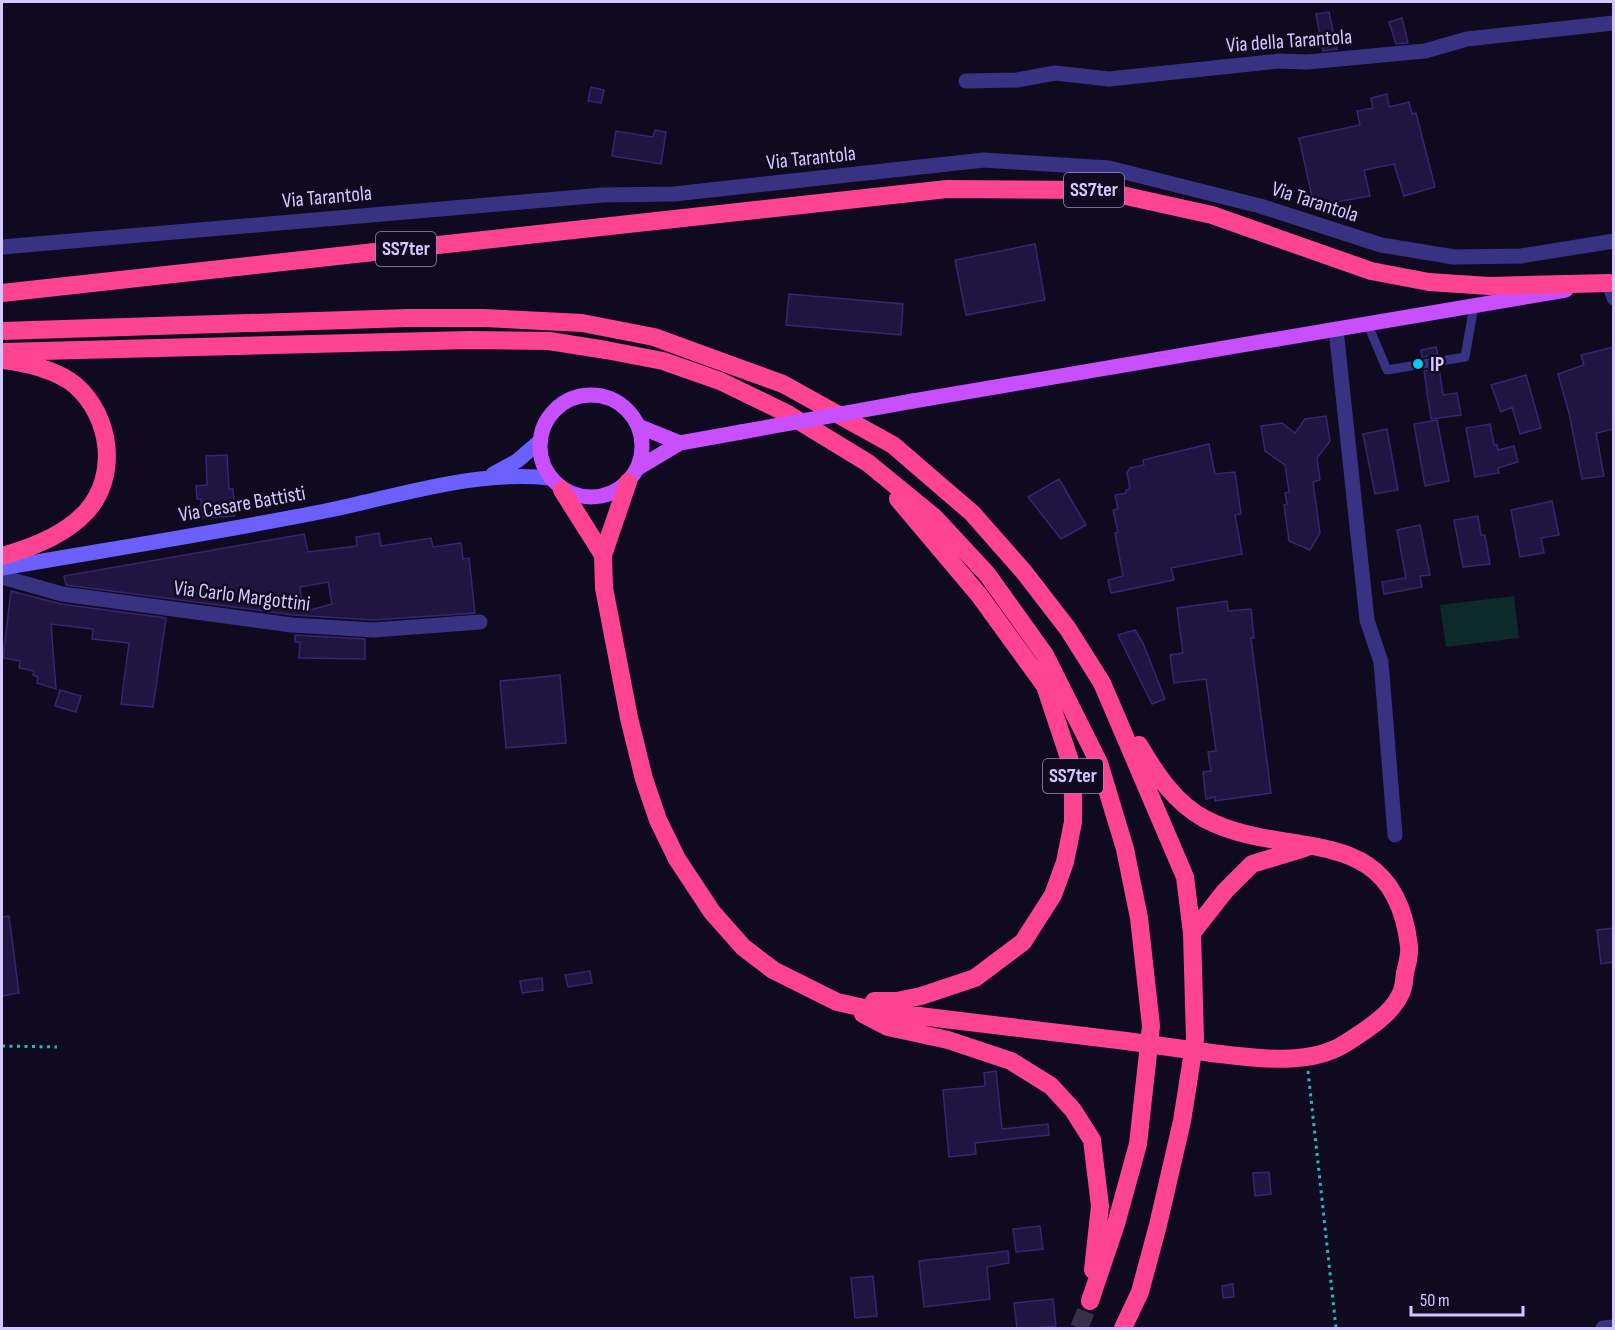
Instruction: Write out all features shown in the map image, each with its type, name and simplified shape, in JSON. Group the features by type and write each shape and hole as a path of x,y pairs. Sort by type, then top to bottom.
{"highway":[{"name":"SS7ter","path":"2,293 947,189 1099,190 1212,214 1371,271 1417,280 1488,286 1612,288"},
{"path":"2,330 484,318 582,323 654,338 783,384 893,445 972,513 1024,572 1068,629 1102,683 1185,877 1192,933 1195,1039 1182,1121 1140,1292 1123,1329"},
{"path":"2,352 469,340 549,341 663,361 720,381 786,413 868,463 934,517 987,574 1045,655 1099,762 1125,849 1139,918 1151,1026 1138,1144 1116,1224 1090,1301 1100,1206 1092,1140 1073,1110 1051,1086 1011,1061 948,1040 888,1027 773,970 743,947 712,912 677,859 658,820 644,779 628,718 604,588 603,555 633,475"},
{"path":"2,360 41,368 74,384 94,409 104,433 108,460 102,487 86,512 57,534 2,555"},
{"name":"SS7ter","path":"837,1002 897,1001 942,989 975,978 1023,942 1053,895 1065,862 1073,822 1072,770 1045,686 979,595 868,463"},
{"path":"556,484 603,555"},
{"path":"837,1002 878,1011 1259,1059 1310,1055 1342,1045 1366,1030 1400,996 1410,954 1406,923 1392,891 1366,865 1343,852 1249,834 1206,820 1180,804 1115,712"},
{"path":"1192,933 1225,891 1252,864 1282,853 1316,846"}],"main road":[{"name":"SS7ter","path":"680,443 1474,306 1612,288"},
{"path":"633,475 643,447 638,426 629,411 615,401 599,395 582,396 566,401 553,411 543,426 539,442 541,461 556,484 578,497 596,498 614,493 633,475 680,443"},
{"path":"638,426 680,443"},
{"name":"Via Cesare Battisti","path":"488,476 517,461 539,442"},
{"name":"Via Cesare Battisti","path":"2,568 328,510 488,476 521,475 556,484"}],"street":[{"name":"Via della Tarantola","path":"966,81 1017,80 1055,73 1109,79 1280,61 1306,62 1425,51 1467,39 1614,23"},
{"name":"Via Tarantola","path":"2,247 592,196 674,194 984,160 1109,168 1260,206 1381,245 1454,257 1521,256 1614,241"},
{"path":"1336,329 1367,620 1381,662 1395,835"},
{"name":"Via Carlo Margottini","path":"2,577 62,594 292,625 374,630 480,622"},
{"path":"1603,1329 1614,1328"}],"lane":[{"path":"1368,325 1387,370 1466,357 1474,306"}],"path":[{"path":"2,1046 57,1047"},
{"path":"1308,1070 1336,1329"}],"green space":[{"path":"1514,596 1519,638 1446,647 1440,605"}],"building":[{"path":"1329,12 1337,49 1323,51 1316,14"},
{"path":"1402,18 1408,43 1396,44 1389,22"},
{"path":"591,87 604,90 601,103 588,101"},
{"path":"1387,94 1389,107 1409,102 1412,114 1416,113 1435,187 1404,196 1394,164 1364,170 1370,196 1314,206 1299,138 1360,125 1357,111 1373,108 1371,98"},
{"path":"655,130 666,132 661,164 612,156 616,131 653,137"},
{"path":"1035,244 1045,300 966,315 955,260"},
{"path":"789,294 903,304 901,335 786,325"},
{"path":"1436,347 1438,355 1422,357 1421,350"},
{"path":"1614,347 1614,429 1596,433 1604,476 1582,479 1569,413 1558,374 1584,365 1581,355"},
{"path":"1439,368 1443,395 1457,393 1461,415 1431,419 1424,371"},
{"path":"1526,375 1541,428 1520,434 1512,407 1501,412 1491,385"},
{"path":"1326,416 1330,441 1317,458 1320,480 1313,482 1320,533 1310,550 1289,541 1284,505 1287,504 1285,493 1289,492 1285,465 1265,451 1261,426 1282,423 1295,433 1305,419"},
{"path":"1437,420 1449,481 1425,486 1414,424"},
{"path":"1490,424 1494,445 1497,445 1498,450 1514,446 1518,462 1498,468 1499,473 1475,477 1466,428"},
{"path":"1387,429 1398,490 1375,494 1363,434"},
{"path":"1209,444 1215,474 1235,472 1241,514 1235,515 1242,554 1171,568 1174,580 1111,593 1108,580 1123,576 1115,533 1118,532 1113,510 1118,509 1115,495 1126,493 1126,490 1130,489 1127,473 1130,468 1144,465 1143,460"},
{"path":"227,455 229,489 233,489 235,516 202,518 201,499 197,499 196,486 207,485 206,456"},
{"path":"1059,479 1086,525 1061,539 1028,497"},
{"path":"1552,501 1559,535 1541,538 1544,553 1520,557 1511,510"},
{"path":"1478,516 1481,535 1485,535 1490,564 1463,567 1454,520"},
{"path":"1420,525 1430,575 1420,576 1422,587 1384,594 1382,582 1406,578 1397,530"},
{"path":"379,533 381,546 431,538 433,547 461,543 463,559 469,558 475,613 374,620 293,615 66,585 64,576 304,534 308,552 357,546 356,537","holes":["328,582 332,604 303,612 300,587"]},
{"path":"11,591 61,604 166,618 153,707 121,704 129,643 92,639 93,629 51,624 56,689 37,683 38,677 33,675 34,671 19,668 20,661 3,658"},
{"path":"1227,601 1228,611 1251,609 1254,638 1251,638 1271,793 1215,801 1215,797 1206,799 1203,772 1211,771 1208,752 1216,751 1206,679 1174,683 1170,655 1183,653 1177,608"},
{"path":"1135,630 1143,643 1165,699 1152,704 1118,635"},
{"path":"295,635 365,639 365,659 299,658 300,642 295,642"},
{"path":"560,675 566,743 506,748 500,681"},
{"path":"60,690 81,696 76,712 55,706"},
{"path":"9,916 19,993 2,996 2,917"},
{"path":"1614,928 1614,962 1601,964 1597,930"},
{"path":"590,971 592,983 568,987 565,975"},
{"path":"542,978 543,990 522,993 520,981"},
{"path":"996,1071 1002,1129 1048,1124 1049,1135 975,1143 976,1154 949,1157 943,1090 985,1086 984,1073"},
{"path":"1269,1172 1271,1194 1255,1196 1253,1173"},
{"path":"1040,1226 1043,1249 1016,1252 1013,1229"},
{"path":"1008,1251 1009,1263 987,1267 990,1299 924,1307 919,1261"},
{"path":"873,1276 877,1316 855,1318 851,1278"},
{"path":"1233,1284 1234,1297 1223,1298 1222,1286"},
{"path":"1053,1299 1056,1326 1017,1329 1014,1303"}],"tunnel":[{"path":"1079,1328 1090,1301"}],"place":[{"name":"IP","path":"1418,364"}]}
